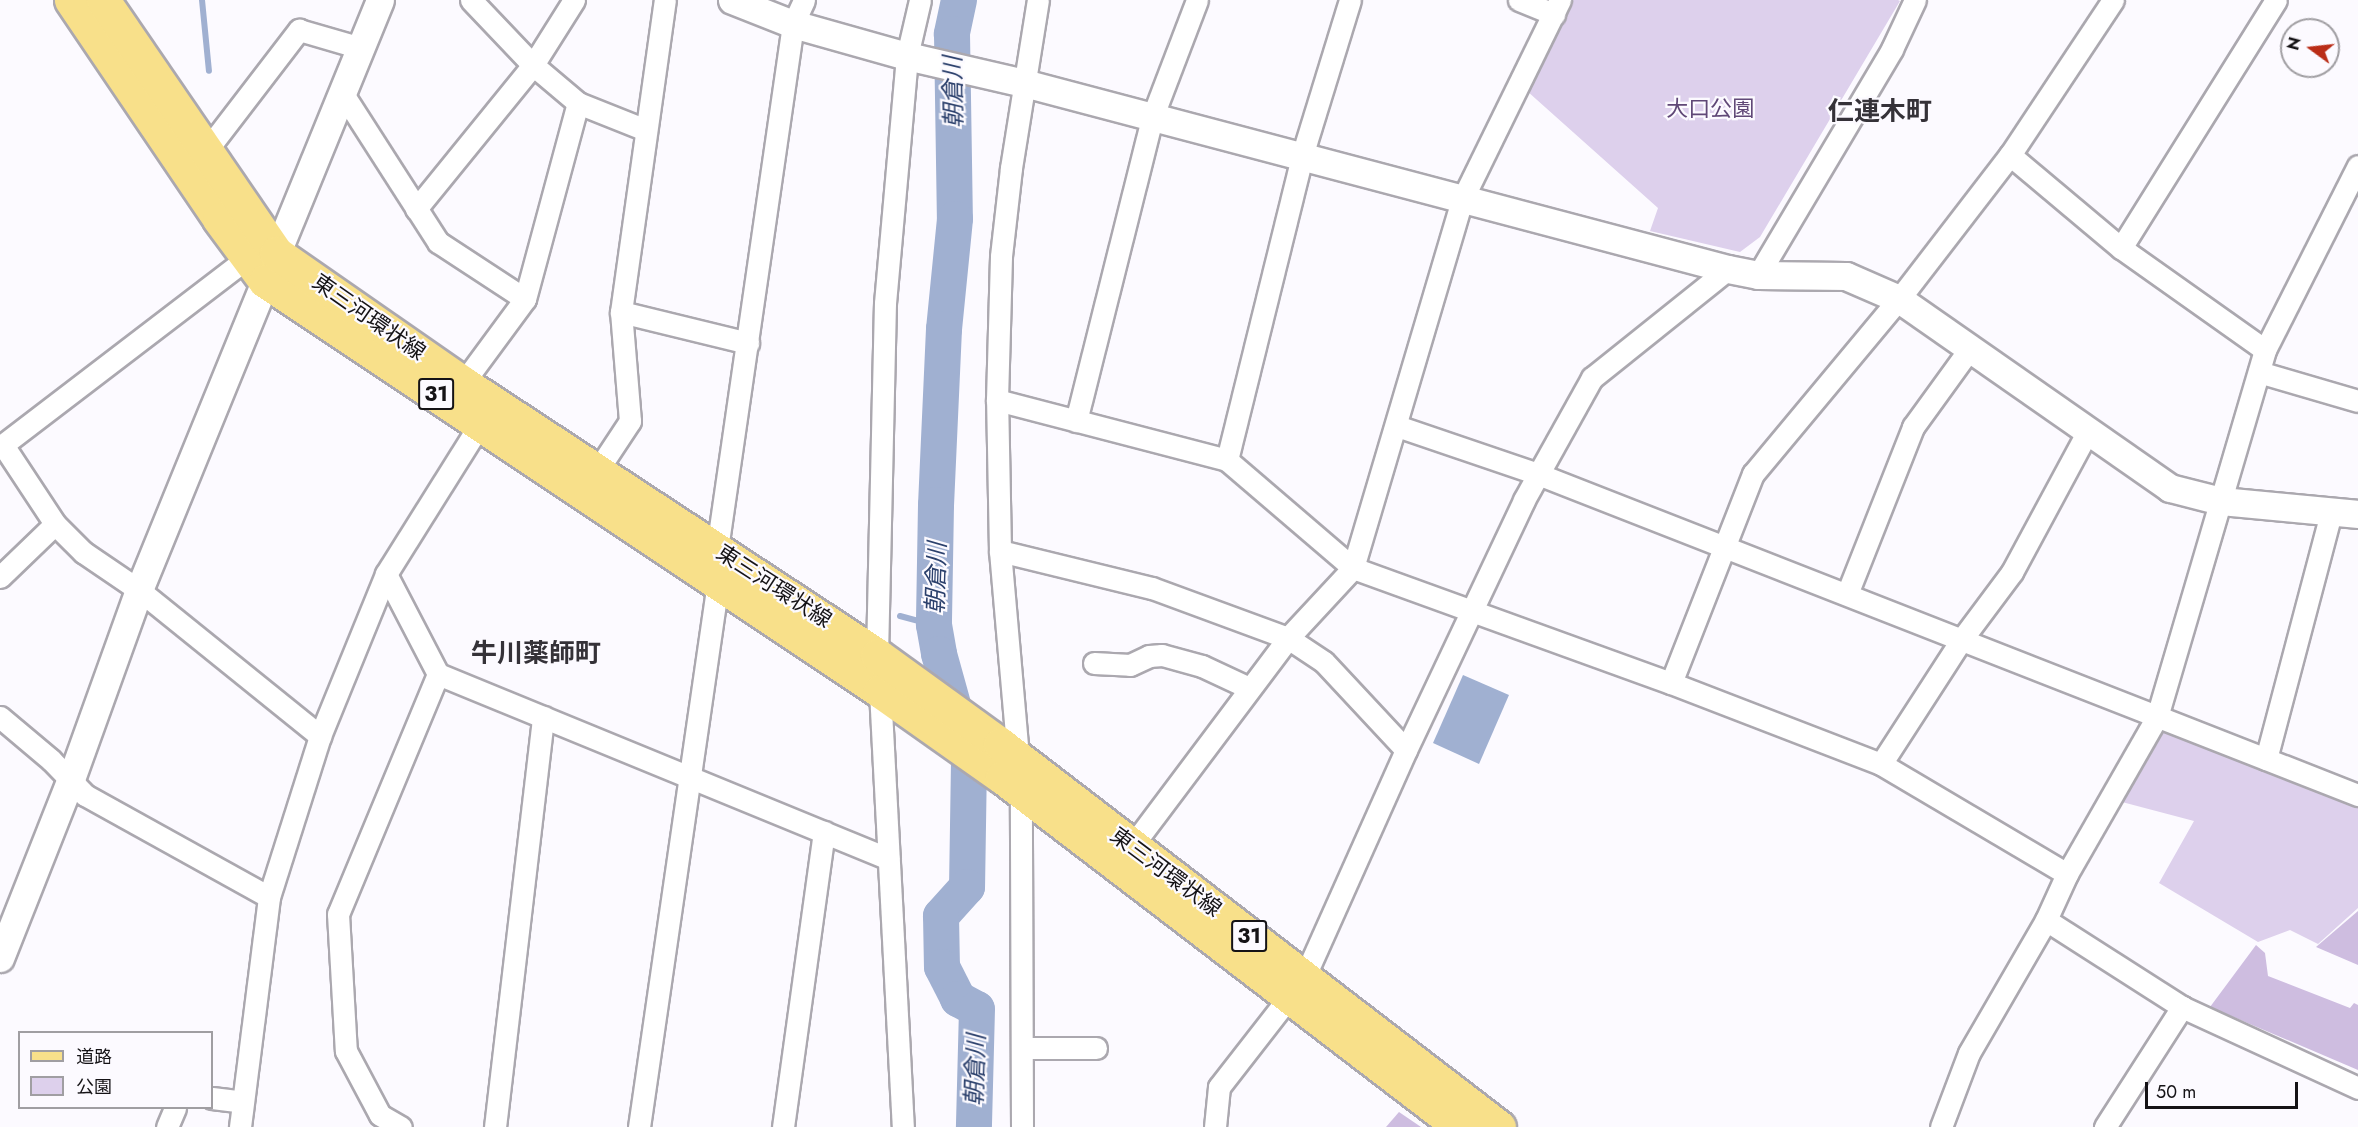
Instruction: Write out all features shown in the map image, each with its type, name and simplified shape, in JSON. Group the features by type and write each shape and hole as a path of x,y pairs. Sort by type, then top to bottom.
{"main road":[{"name":"東三河環状線","path":"71,0 262,264 480,424 717,582 885,678"},
{"name":"東三河環状線","path":"103,0 206,151 262,264 463,383 717,549 885,678 1011,768 1296,988 1499,1127"},
{"name":"東三河環状線","path":"1011,768 1132,846 1460,1127"}],"street":[{"path":"0,957 6,933 70,779 262,264 343,94 380,0"},
{"path":"471,0 533,65 578,103 646,130"},
{"path":"416,209 533,65 574,0"},
{"path":"597,471 630,421 621,312 665,0"},
{"path":"732,0 793,24 912,57 1019,82 1728,269 1758,275 1846,276 1899,299 1971,347 2170,488 2221,501 2358,514"},
{"path":"639,1127 717,582 717,549 793,24 804,0"},
{"path":"903,1127 888,859 885,678 885,303 920,0"},
{"path":"1022,1127 1022,1048 1000,551 997,400 1001,256 1019,82 1038,0"},
{"path":"1076,421 1152,118 1197,0"},
{"path":"1227,460 1302,156 1350,0"},
{"path":"1132,846 1288,638 1353,568 1397,426 1462,200 1557,7 1519,0"},
{"path":"1758,275 1892,48 1916,0"},
{"path":"1671,683 1753,474 1899,299 2010,155 2113,0"},
{"path":"2121,248 2276,0"},
{"path":"206,151 299,30 361,48"},
{"path":"343,94 438,242 525,300"},
{"path":"463,383 525,300 578,103"},
{"path":"2010,155 2121,248 2265,350"},
{"path":"1941,1127 1969,1053 2046,920 2067,874 2157,717 2265,350 2358,165"},
{"path":"262,264 2,446 55,524 83,552 139,590 320,736"},
{"path":"1215,1127 1219,1087 1296,988 1471,609 1538,474 1592,378 1728,269"},
{"path":"621,312 748,344"},
{"path":"1847,594 1913,427 1971,347"},
{"path":"2259,372 2358,401"},
{"path":"997,400 1227,460 1353,568 1671,683 1881,765 2067,874"},
{"path":"240,1127 269,897 320,736 386,574 480,424"},
{"path":"1397,426 1538,474 1724,549 1847,594 2358,795"},
{"path":"1881,765 1962,639 2012,572 2088,431"},
{"path":"2266,759 2332,510"},
{"path":"0,577 55,524"},
{"path":"1000,551 1152,588 1288,638 1324,662 1406,750"},
{"path":"386,574 438,674 888,859"},
{"path":"1094,663 1130,665 1149,656 1162,655 1202,666 1249,688"},
{"path":"401,1127 380,1115 346,1052 338,914 438,674"},
{"path":"495,1127 543,717"},
{"path":"3,725 70,779 86,795 269,897"},
{"path":"783,1127 824,832"},
{"path":"2046,920 2182,1007 2358,1088"},
{"path":"2105,1127 2182,1007"},
{"path":"1022,1048 1096,1048"},
{"path":"213,1098 243,1102"},
{"path":"167,1127 174,1109"}],"green space":[{"name":"大口公園","path":"1573,0 1900,1 1760,237 1740,252 1650,231 1658,208 1527,91"},
{"path":"2174,732 2358,803 2358,908 2318,944 2290,930 2258,942 2159,883 2194,821 2122,802 2162,733"}],"shaded area":[{"path":"2358,911 2358,965 2316,947"},
{"path":"2256,945 2265,953 2268,976 2350,1008 2354,1003 2358,1005 2358,1070 2210,1007"},
{"path":"1399,1112 1421,1127 1386,1127"}],"water":[{"path":"1463,675 1509,695 1479,764 1433,743"}],"waterway":[{"path":"202,0 209,71"},
{"name":"朝倉川","path":"959,0 952,34 955,219 944,329 936,505 934,625 939,654 969,762 967,887 941,916 942,967 958,999 977,1009 974,1127"},
{"path":"900,616 934,625"}],"district":[{"name":"仁連木町","path":"1880,112"},
{"name":"牛川薬師町","path":"536,654"}]}
